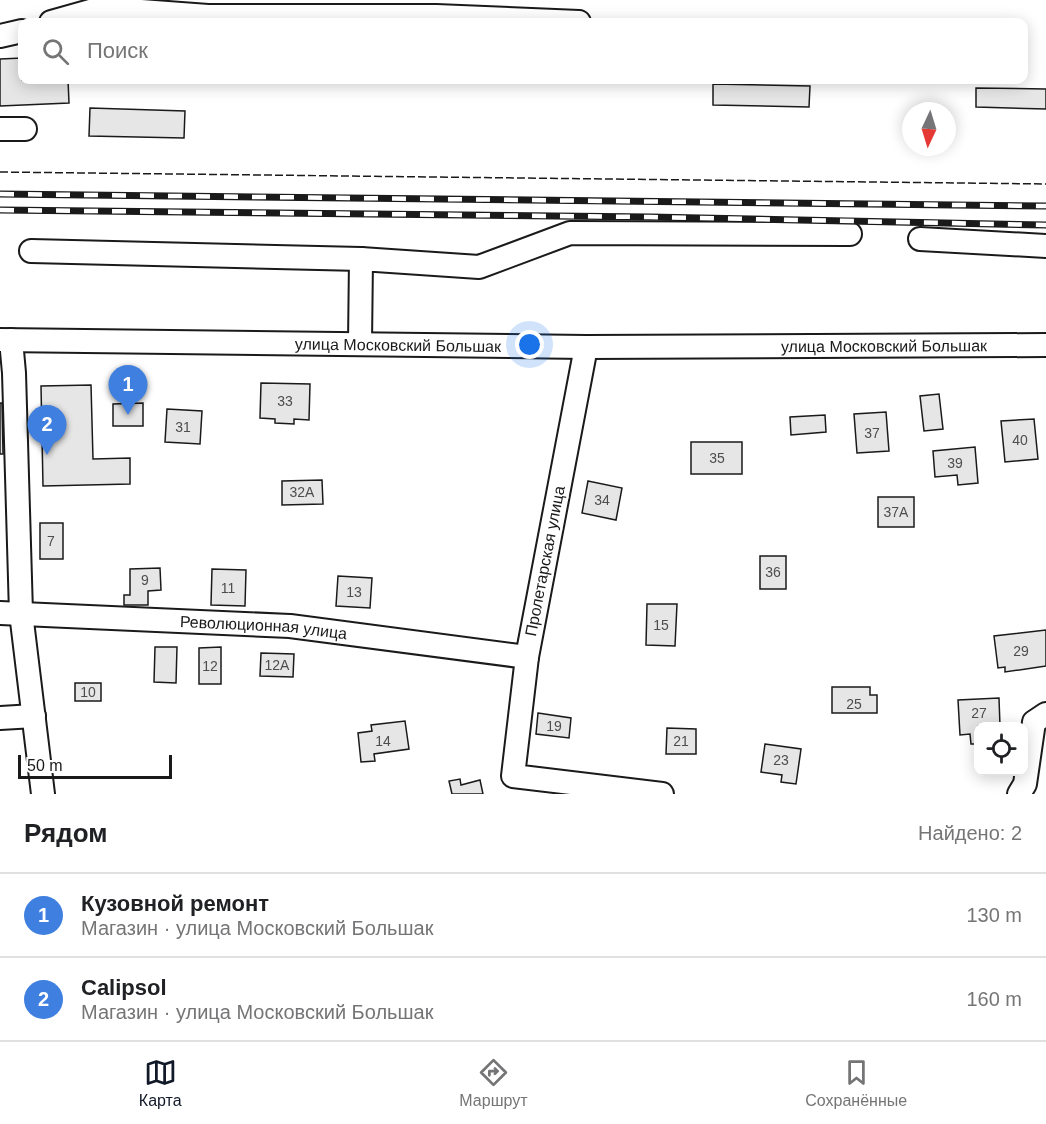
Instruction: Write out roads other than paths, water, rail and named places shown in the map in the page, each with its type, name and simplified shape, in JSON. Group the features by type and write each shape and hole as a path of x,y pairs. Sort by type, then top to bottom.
{"street":[{"path":"65,18 101,8 208,16 484,18"},
{"path":"0,36 18,32"},
{"path":"0,129 25,129"},
{"path":"31,251 361,259 479,267 570,233 850,234"},
{"path":"920,239 1046,246"},
{"path":"360,343 361,259"},
{"path":"5,340 14,373 10,613 34,716 44,794"},
{"name":"улица Московский Большак","path":"5,340 586,347 1046,345"},
{"name":"Пролетарская улица","path":"586,347 527,657 511,785 662,794"},
{"name":"Революционная улица","path":"10,613 290,626 527,657"},
{"path":"1019,794 1025,784 1034,722 1046,714"},
{"path":"0,718 34,716"}],"railway":[{"path":"0,194 1046,206"},
{"path":"0,210 650,217 1046,225"}],"place":[{"name":"Кузовной ремонт","path":"128,415"},
{"name":"Сalipsol","path":"47,455"}]}
